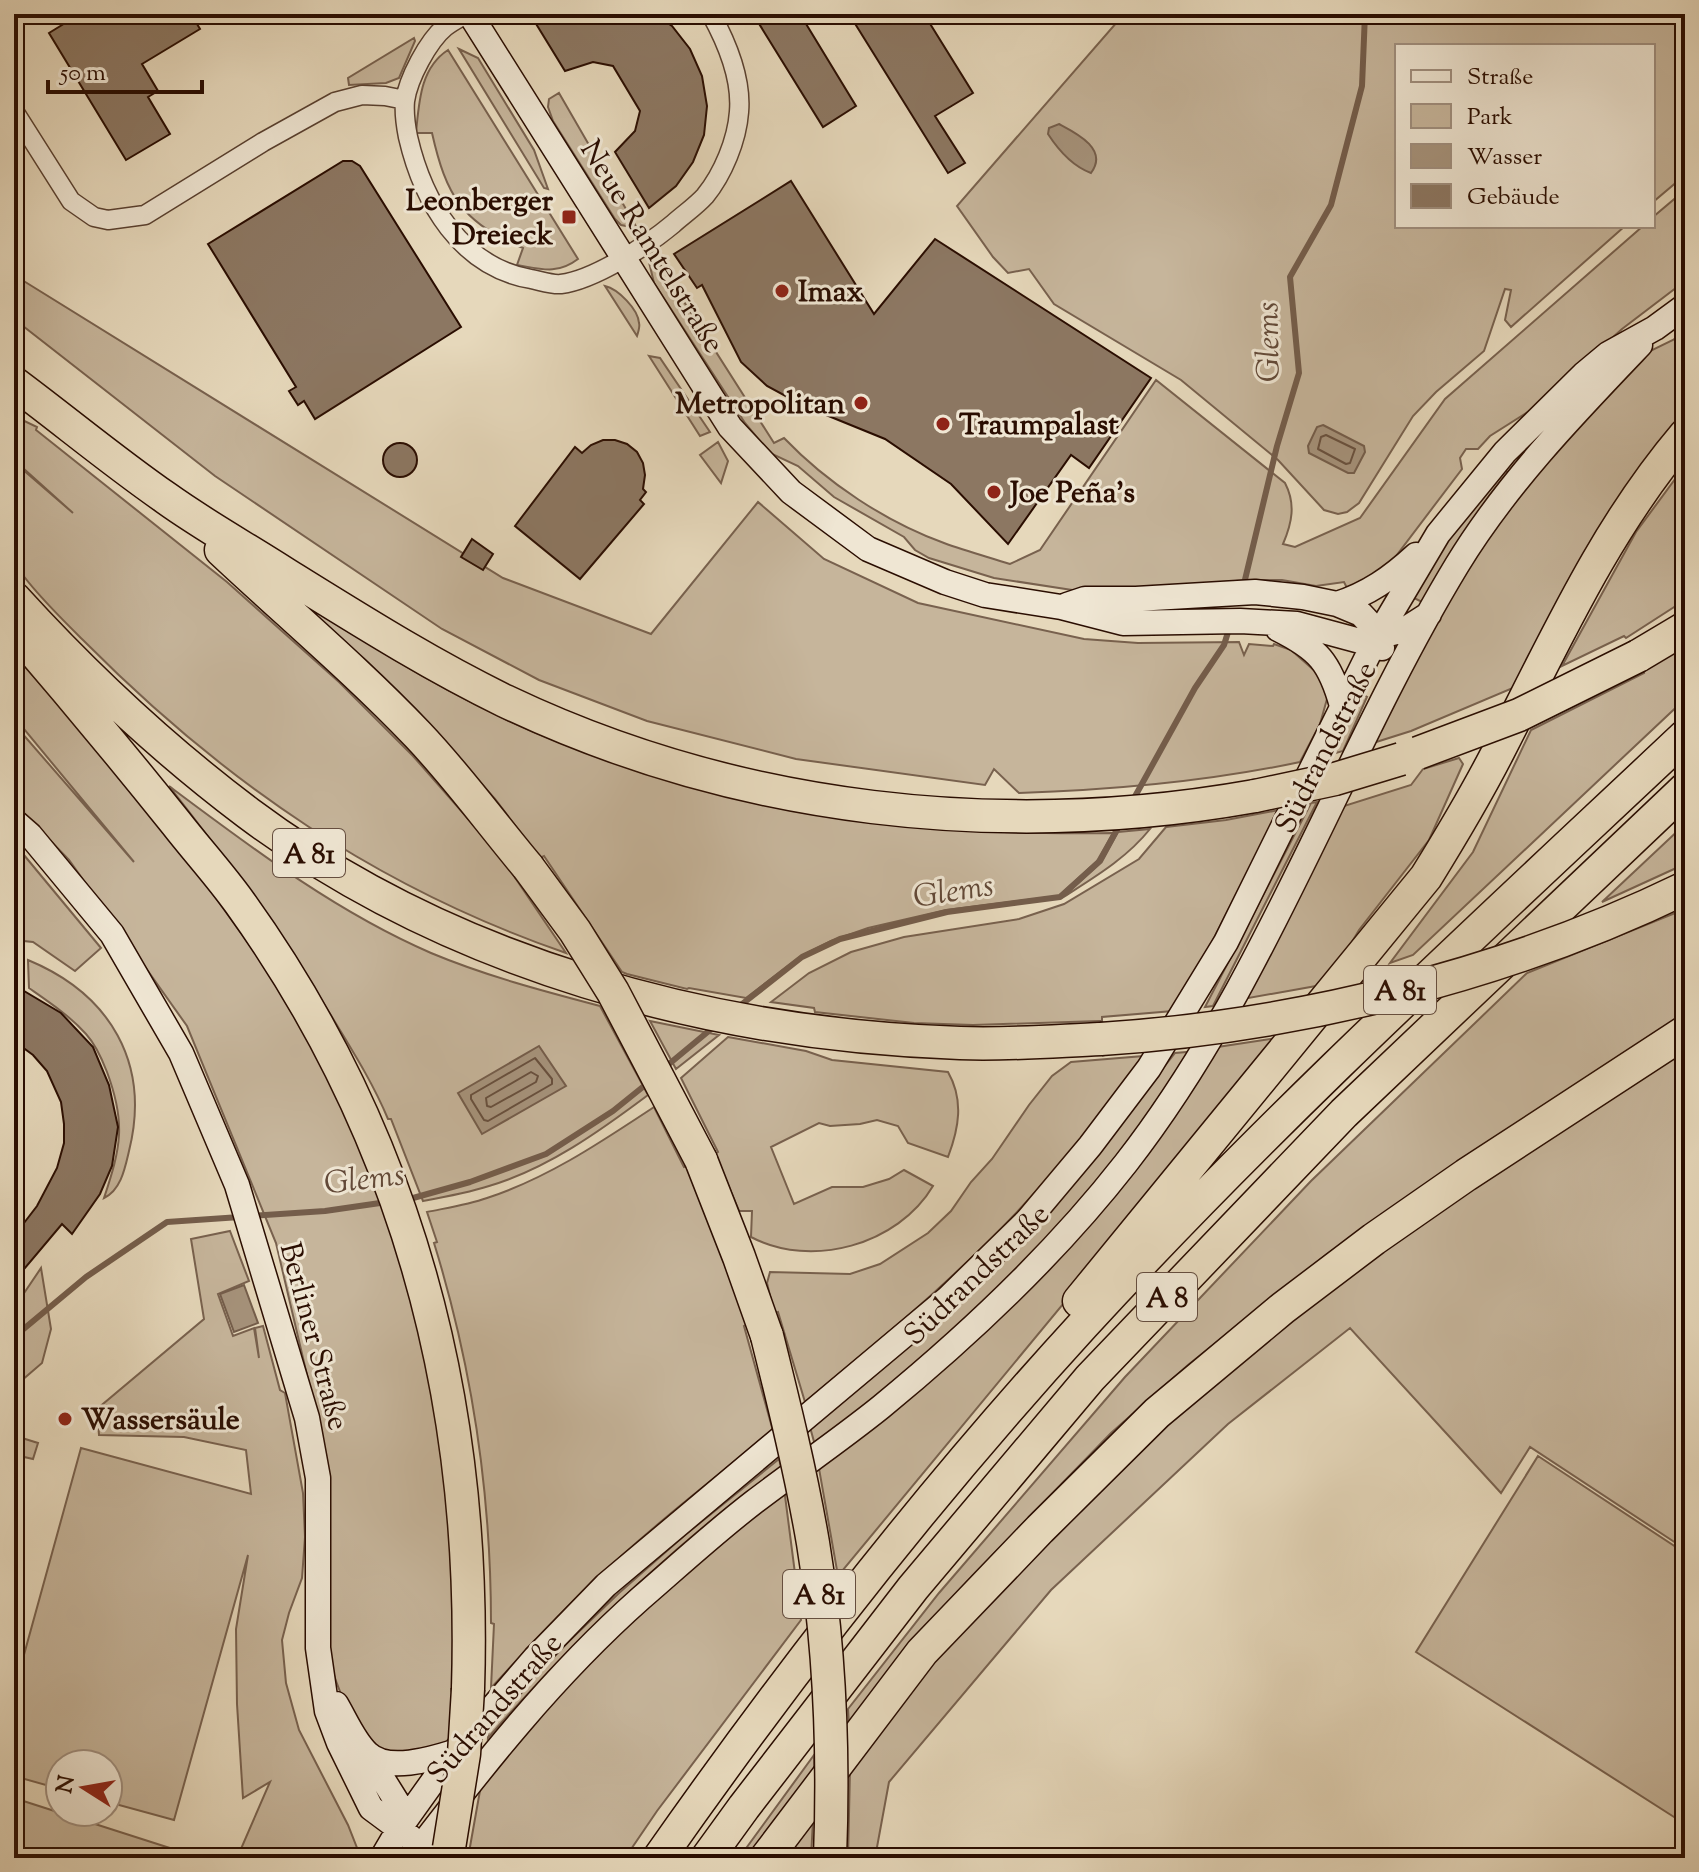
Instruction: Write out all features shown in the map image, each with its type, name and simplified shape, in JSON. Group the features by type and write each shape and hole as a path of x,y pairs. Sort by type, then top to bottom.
{"highway":[{"name":"A 81","path":"14,383 167,499 421,657 505,701 661,762 828,801 920,813 1021,817 1139,813 1255,796 1335,779 1410,756 1559,698 1685,628"},
{"path":"980,1444 1023,1367 1426,877 1460,822 1548,651 1611,539 1636,499 1685,435"},
{"name":"A 81","path":"167,499 387,703 467,789 575,931 613,992 701,1160 767,1336 803,1492 822,1614 831,1761 830,1858"},
{"name":"A 81","path":"14,598 134,721 249,813 302,849 386,898 481,944 566,974 669,1004 800,1029 859,1037 962,1044 1101,1039 1184,1032 1283,1016 1437,981 1530,953 1633,913 1685,888"},
{"path":"14,628 240,902 323,1035 369,1128 414,1248 441,1353 460,1464 468,1554 468,1689 464,1754 432,1852"},
{"name":"A 8","path":"659,1858 864,1582 1080,1327 1307,1094 1685,736"},
{"name":"A 8","path":"707,1858 913,1588 1090,1378 1344,1113 1685,789"},
{"path":"766,1858 922,1652 1157,1413 1283,1308 1374,1239 1685,1032"}],"main road":[{"name":"Neue Ramtelstraße","path":"468,14 730,427 791,492 868,549 945,582 985,595 1061,607 1123,623 1297,624 1360,641 1377,637 1375,629 1361,614 1337,604 1277,593 1085,599 1061,607"},
{"path":"1337,604 1359,597 1395,575 1438,534 1505,452 1584,374 1608,354 1655,328 1685,306"},
{"name":"Südrandstraße","path":"432,1852 468,1782 513,1729 604,1633 749,1506 879,1409 970,1330 1053,1248 1126,1163 1180,1088 1216,1030 1316,838 1383,700 1455,569 1506,494 1569,419 1655,328"},
{"name":"Südrandstraße","path":"382,1858 454,1752 535,1658 606,1585 947,1299 1027,1221 1090,1146 1149,1068 1226,942 1377,637 1438,534"},
{"path":"1383,700 1390,678 1377,637 1404,630 1431,613"},
{"path":"1265,623 1319,654 1338,689 1342,706"},
{"name":"Berliner Straße","path":"14,821 30,835 112,934 181,1053 237,1185 307,1418 318,1478 318,1648 327,1711 371,1808 432,1852"},
{"path":"323,1683 397,1802 399,1829"},
{"path":"367,1754 382,1761 417,1763 454,1752"}],"street":[{"path":"14,25 17,14"},
{"path":"468,14 444,27 421,57 405,100 407,133 416,169 444,225 465,247 499,270 514,276 561,284 594,273 651,243 705,196 734,139 739,111 737,79 725,38 711,14"},
{"path":"14,111 71,201 94,217 108,220 145,215 263,142 335,102 362,95 405,100"}],"green space":[{"path":"1124,14 1685,14 1685,175 1655,200 1655,44 1395,44 1395,228 1623,228 1511,327 1505,320 1511,290 1505,289 1484,351 1413,416 1359,503 1347,512 1338,514 1324,510 1278,460 1181,380 1054,304 1029,269 1008,273 957,206"},
{"path":"414,38 399,78 386,83 349,85 348,78"},
{"path":"459,49 478,58 534,150 548,189 544,188"},
{"path":"448,50 578,259 570,264 549,270 517,265 523,248 471,217 451,190 432,133 416,133 426,76"},
{"path":"559,93 637,228 621,225 615,219 553,121 548,107 549,99"},
{"path":"1685,190 1685,281 1622,329 1534,408 1490,436 1478,449 1466,449 1460,458 1462,469 1393,560 1378,574 1347,588 1344,582 1316,586 1282,580 1249,580 1085,592 994,578 929,558 915,550 904,537 834,497 798,466 770,453 745,423 654,283 649,262 653,253 774,443 784,438 858,500 901,524 952,546 1010,564 1040,550 1156,380 1285,483 1291,498 1292,514 1283,544 1295,547 1360,518 1445,399 1641,228 1655,228 1655,215"},
{"path":"14,275 503,578 651,634 758,502 824,559 918,603 1084,639 1138,643 1239,642 1244,655 1249,644 1274,644 1291,650 1315,671 1318,670 1328,693 1320,724 1300,762 1160,784 1019,793 994,769 985,785 796,759 647,721 539,680 442,629 215,476 14,319"},
{"path":"605,286 621,295 635,312 639,324 637,336"},
{"path":"1685,331 1685,424 1520,685 1411,731 1373,743 1434,618 1523,481 1648,352"},
{"path":"649,356 660,358 710,432 700,436"},
{"path":"14,416 37,427 36,430 227,582 339,682 413,756 499,854 566,953 497,927 431,897 308,826 193,741 85,642 35,590 14,560 14,462 73,513 14,460"},
{"path":"718,442 728,461 721,483 700,455"},
{"path":"1685,461 1685,600 1626,638 1624,636 1562,666 1636,532"},
{"path":"1504,469 1511,475 1422,602 1412,597 1442,548"},
{"path":"281,587 390,657 476,705 562,744 651,773 841,818 977,831 1113,833 1097,861 1059,896 946,910 868,928 801,956 746,998 687,989 627,974 622,972 544,856 540,858 495,799 443,741"},
{"path":"1685,645 1685,699 1413,955 1390,963 1473,852 1531,730 1644,673 1643,670"},
{"path":"14,654 161,822 293,1005 341,1090 416,1295 459,1552 452,1743 409,1753 383,1752 362,1733 340,1691 331,1666 314,1405 276,1243 187,1026 69,860 14,803 14,724 134,862 14,717"},
{"path":"1360,693 1367,697 1343,751 1329,755"},
{"path":"1459,758 1463,764 1429,840 1359,930 1327,984 1243,999 1344,806 1411,785 1423,769"},
{"path":"169,786 296,877 396,937 473,969 600,1006 648,1095 592,1135 532,1170 481,1188 423,1201 391,1119 388,1119 332,1017 254,899"},
{"path":"1317,802 1213,1006 1205,1007 1311,803"},
{"path":"1279,810 1210,946 1173,1011 1102,1017 1102,1021 973,1025 914,1023 815,1012 814,1008 771,1002 809,973 851,952 904,937 1019,919 1064,904 1139,859 1166,827"},
{"path":"1685,824 1685,864 1602,902"},
{"path":"1150,829 1120,859 1062,898 1101,862 1118,832"},
{"path":"14,843 101,948 75,971 33,942 14,940"},
{"path":"1685,909 1685,1018 1444,1173 1327,1254 1188,1365 1111,1433 972,1576 922,1630 849,1725 848,1709 939,1593 1125,1377 1311,1181 1527,973"},
{"path":"28,960 57,974 102,1012 118,1035 128,1061 134,1089 134,1119 129,1151 115,1190 104,1198 119,1135 113,1090 90,1038 66,1015 29,988"},
{"path":"650,1021 719,1035 676,1069"},
{"path":"728,1037 806,1051 832,1060 948,1072 956,1093 958,1114 948,1157 908,1143 898,1126 877,1120 830,1126 819,1123 771,1147 794,1204 832,1187 863,1187 889,1179 904,1170 933,1186 918,1206 876,1237 851,1246 800,1251 751,1237 752,1211 739,1211 715,1154 718,1152 681,1078"},
{"path":"1284,1037 838,1576 818,1463 982,1325 1211,1048"},
{"path":"1685,1046 1685,1549 1530,1447 1501,1493 1350,1328 1228,1424 1051,1590 889,1782 875,1858 848,1858 850,1770 938,1657 1158,1428 1379,1251"},
{"path":"1199,1051 1052,1239 963,1327 816,1449 810,1427 1062,1197 1175,1053"},
{"path":"1144,1056 1066,1157 1011,1218 926,1300 805,1402 778,1312 774,1313 767,1283 770,1272 850,1274 880,1264 928,1233 951,1211 1052,1076 1071,1062"},
{"path":"654,1107 684,1167 688,1166 748,1324 744,1326 773,1431 615,1562 491,1688 494,1624 491,1623 487,1526 477,1431 459,1336 427,1212 510,1190 574,1158"},
{"path":"230,1231 249,1281 218,1294 233,1336 254,1328 259,1358 255,1328 263,1326 280,1390 285,1393 303,1493 305,1537 302,1578 282,1640 286,1683 299,1730 348,1825 361,1858 237,1858 270,1782 243,1798 236,1629 248,1555 174,1820 124,1806 124,1748 44,1748 44,1784 14,1776 14,1691 81,1448 251,1494 246,1450 184,1437 99,1435 97,1409 204,1319 191,1239"},
{"path":"41,1268 51,1329 42,1363 14,1387 14,1308"},
{"path":"22,1438 38,1443 33,1459 24,1457 14,1489 14,1449"},
{"path":"1538,1456 1685,1553 1685,1824 1416,1652"},
{"path":"779,1459 782,1471 726,1508 649,1574 578,1642 488,1738 489,1725 619,1593"},
{"path":"784,1488 801,1620 625,1858 468,1858 481,1785 528,1725 643,1609"},
{"path":"814,1755 814,1771 749,1858 739,1858"},
{"path":"14,1798 44,1808 44,1828 108,1828 201,1858 14,1858"},
{"path":"813,1820 811,1858 785,1858"}],"water":[{"path":"1059,124 1081,137 1093,149 1096,156 1091,173 1066,157 1048,134 1049,128"},
{"path":"1323,425 1364,446 1365,452 1354,473 1348,473 1309,453 1308,446 1317,427"},
{"path":"539,1046 566,1086 482,1134 458,1093"},
{"path":"244,1285 258,1323 234,1332 220,1294"}],"building":[{"path":"80,14 191,14 200,29 142,64 158,91 148,97 170,134 126,160 49,33"},
{"path":"530,14 654,14 672,26 690,49 702,76 707,106 704,135 693,162 676,186 649,208 615,152 635,131 640,111 613,66 593,62 565,71"},
{"path":"753,14 800,14 856,106 823,127"},
{"path":"849,14 924,14 973,93 935,116 965,163 948,173"},
{"path":"343,161 352,161 360,166 461,327 315,419 304,401 298,405 289,391 296,387 208,244"},
{"path":"791,181 874,314 935,239 1151,378 1089,468 1071,455 1008,544 951,484 885,439 804,406 767,386 741,362 702,285 697,288 674,254"},
{"path":"603,440 627,444 637,452 643,463 643,489 646,492 640,500 644,504 580,579 515,526 575,447 582,453"},
{"path":"400,443 412,448 417,460 412,472 400,477 388,472 383,460 388,448"},
{"path":"472,539 493,554 483,570 461,557"},
{"path":"14,985 61,1013 93,1047 109,1085 118,1127 112,1166 100,1194 72,1234 62,1224 14,1281 14,1236 37,1206 57,1168 64,1143 64,1124 61,1102 47,1071 33,1055 14,1041"}],"waterway":[{"name":"Glems","path":"1243,588 1277,446 1299,373 1290,277 1331,205 1362,86 1365,14"},
{"name":"Glems","path":"1133,800 1195,688 1224,645 1229,629"},
{"name":"Glems","path":"737,1008 802,957 840,939 947,912 1060,897 1100,861 1120,824"},
{"name":"Glems","path":"663,1069 716,1025"},
{"name":"Glems","path":"406,1200 470,1182 546,1154 613,1111 649,1082"},
{"name":"Glems","path":"251,1216 325,1211 387,1202"},
{"name":"Glems","path":"14,1337 86,1277 167,1222 240,1217"}],"place":[{"name":"Leonberger Dreieck","path":"569,217"},
{"name":"Imax","path":"782,291"},
{"name":"Metropolitan","path":"861,403"},
{"name":"Traumpalast","path":"943,424"},
{"name":"Joe Peña’s","path":"994,492"},
{"name":"Wassersäule","path":"65,1419"}]}
